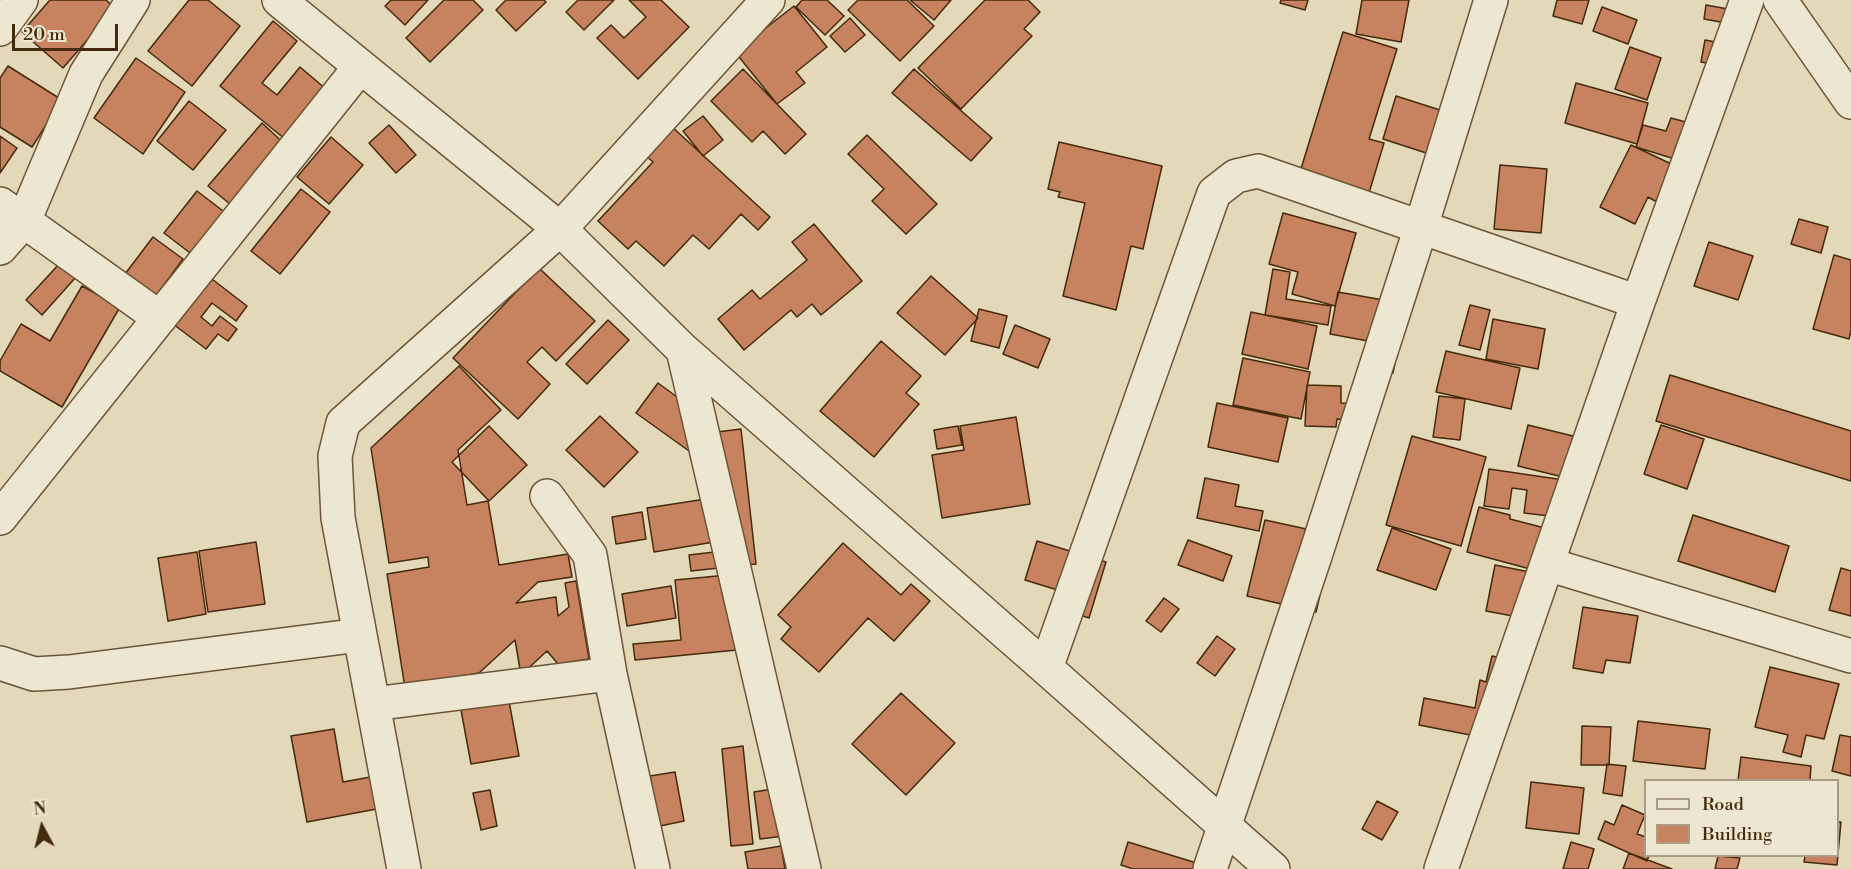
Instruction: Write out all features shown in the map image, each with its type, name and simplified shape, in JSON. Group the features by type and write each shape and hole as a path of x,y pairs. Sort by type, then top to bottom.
{"street":[{"path":"0,29 21,0"},
{"path":"0,248 12,212 86,74 133,0"},
{"path":"279,0 560,229 683,350 1273,869"},
{"path":"404,869 338,518 335,456 343,423 560,229 768,0"},
{"path":"1210,869 1315,556 1491,0"},
{"path":"1441,869 1638,302 1747,0"},
{"path":"1780,0 1851,102"},
{"path":"0,518 360,67"},
{"path":"1046,668 1214,193 1236,176 1258,171 1638,302"},
{"path":"12,212 160,318"},
{"path":"683,350 804,869"},
{"path":"546,496 590,555 609,674 653,869"},
{"path":"1547,564 1851,656"},
{"path":"0,663 34,674 69,672 360,635"},
{"path":"374,704 609,674"}],"building":[{"path":"50,0 106,0 115,8 63,68 22,32"},
{"path":"189,0 208,0 240,26 192,86 148,51"},
{"path":"391,0 428,0 405,25 385,6"},
{"path":"444,0 473,0 483,10 430,62 406,38"},
{"path":"506,0 544,0 546,2 516,31 496,10"},
{"path":"578,0 614,0 584,30 566,12"},
{"path":"629,0 661,0 689,27 638,79 597,38 611,25 624,38 646,17"},
{"path":"802,0 827,0 844,16 825,35 796,7"},
{"path":"858,0 907,0 934,26 900,61 848,10"},
{"path":"910,0 951,0 934,20"},
{"path":"985,0 1028,0 1040,12 1024,29 1032,36 961,109 918,68"},
{"path":"1281,0 1308,0 1305,10 1280,3"},
{"path":"1362,0 1409,0 1401,42 1356,34"},
{"path":"1557,0 1589,0 1582,24 1553,16"},
{"path":"1706,5 1728,9 1726,23 1704,19"},
{"path":"794,6 827,47 796,72 805,83 777,104 735,52"},
{"path":"1602,7 1637,20 1628,44 1593,31"},
{"path":"850,18 865,35 845,52 830,36"},
{"path":"273,21 297,41 262,83 277,95 300,67 333,95 291,144 220,86"},
{"path":"1343,32 1397,49 1369,139 1384,143 1369,193 1300,172"},
{"path":"1705,40 1721,43 1717,65 1701,62"},
{"path":"1630,47 1661,58 1647,100 1615,89"},
{"path":"136,58 185,92 143,154 94,118"},
{"path":"8,66 62,100 32,147 0,127 0,78"},
{"path":"743,69 806,134 785,154 763,131 752,142 711,101"},
{"path":"914,69 992,138 971,161 892,93"},
{"path":"1576,83 1648,103 1637,144 1565,123"},
{"path":"1396,96 1465,118 1451,161 1383,139"},
{"path":"189,101 226,130 193,170 157,141"},
{"path":"703,116 723,140 703,156 683,131"},
{"path":"1671,118 1693,124 1681,161 1636,147 1643,125 1666,131"},
{"path":"262,123 289,148 236,209 208,186"},
{"path":"669,124 770,217 758,230 741,214 709,249 693,235 664,266 636,241 628,249 598,221 653,162 643,153"},
{"path":"389,125 416,155 396,173 369,143"},
{"path":"867,135 937,204 906,234 872,201 884,189 848,154"},
{"path":"0,136 17,148 0,173"},
{"path":"331,137 363,165 329,204 297,177"},
{"path":"1059,142 1162,166 1143,249 1131,246 1116,310 1063,296 1085,203 1058,197 1060,192 1048,189"},
{"path":"1631,145 1682,169 1664,206 1648,197 1635,224 1600,207"},
{"path":"1500,165 1547,169 1541,233 1494,229"},
{"path":"301,189 330,212 280,274 251,251"},
{"path":"197,191 227,214 194,256 164,233"},
{"path":"1283,213 1356,233 1335,306 1292,294 1298,272 1269,264"},
{"path":"1799,219 1828,227 1821,253 1791,244"},
{"path":"814,224 862,281 821,315 812,304 797,317 791,310 744,350 718,319 752,290 760,299 807,260 792,242"},
{"path":"153,237 183,259 150,304 119,282"},
{"path":"1709,242 1753,256 1738,300 1694,286"},
{"path":"1834,255 1851,260 1849,339 1813,329"},
{"path":"60,263 76,277 42,315 26,300"},
{"path":"539,268 595,321 556,361 542,347 527,362 550,384 518,419 453,358"},
{"path":"1273,269 1290,272 1286,299 1331,306 1328,325 1265,315"},
{"path":"208,276 247,306 236,321 212,303 201,317 212,326 220,316 237,329 228,341 218,334 206,349 173,324"},
{"path":"931,276 978,318 945,355 897,313"},
{"path":"82,286 120,307 62,407 0,371 0,361 21,324 50,341"},
{"path":"1338,292 1389,301 1401,333 1393,373 1363,367 1368,341 1330,334"},
{"path":"1470,305 1490,310 1480,350 1459,345"},
{"path":"979,309 1007,316 999,348 971,341"},
{"path":"1251,312 1317,326 1308,369 1242,354"},
{"path":"1493,319 1545,329 1538,369 1486,359"},
{"path":"608,320 629,340 587,384 566,364"},
{"path":"1015,325 1050,339 1038,368 1003,354"},
{"path":"881,341 921,376 906,393 919,404 874,457 820,411"},
{"path":"1446,351 1520,368 1511,409 1436,392"},
{"path":"1243,358 1310,372 1301,419 1233,405"},
{"path":"459,366 501,410 458,450 467,505 488,501 499,565 568,554 572,577 538,582 516,603 556,597 558,616 569,607 565,583 576,581 589,659 558,664 547,651 521,675 515,640 479,673 405,688 387,574 429,567 428,557 389,563 371,448"},
{"path":"1670,375 1851,431 1851,481 1656,421"},
{"path":"658,383 692,408 696,456 636,413"},
{"path":"1307,385 1341,386 1341,403 1374,404 1373,420 1337,419 1336,427 1305,426"},
{"path":"1439,396 1465,399 1460,440 1433,437"},
{"path":"1217,403 1288,418 1278,462 1208,447"},
{"path":"600,416 638,452 604,487 566,450"},
{"path":"1016,417 1030,504 942,518 932,455 964,450 960,426"},
{"path":"1528,425 1573,436 1563,477 1518,466"},
{"path":"1661,425 1704,439 1687,489 1644,474"},
{"path":"489,426 527,465 489,501 452,462"},
{"path":"958,426 962,445 937,449 934,430"},
{"path":"741,429 756,564 691,571 689,555 731,550 717,432"},
{"path":"1412,436 1486,457 1461,546 1386,525"},
{"path":"1489,469 1571,481 1567,518 1524,513 1527,490 1512,488 1509,509 1484,506"},
{"path":"1205,478 1239,485 1235,506 1263,511 1259,531 1197,518"},
{"path":"719,497 726,540 654,552 647,508"},
{"path":"1479,507 1510,515 1510,519 1568,534 1556,576 1467,552"},
{"path":"642,512 646,539 616,544 612,517"},
{"path":"1693,515 1789,546 1775,592 1678,561"},
{"path":"1265,520 1334,535 1316,612 1247,596"},
{"path":"1392,528 1451,549 1436,590 1377,570"},
{"path":"1188,540 1232,556 1223,581 1178,565"},
{"path":"1037,541 1106,562 1089,618 1059,608 1064,592 1025,580"},
{"path":"256,542 265,604 208,612 199,551"},
{"path":"843,543 901,595 911,584 930,601 894,641 868,618 819,672 781,639 791,627 778,615"},
{"path":"197,552 206,614 168,621 158,558"},
{"path":"1495,565 1554,577 1545,622 1486,611"},
{"path":"1841,568 1851,571 1851,616 1829,610"},
{"path":"749,573 757,648 635,660 633,644 681,640 675,580"},
{"path":"671,586 676,618 627,626 622,594"},
{"path":"1164,598 1179,609 1161,632 1146,621"},
{"path":"1583,607 1638,616 1630,663 1606,660 1603,673 1573,668"},
{"path":"1217,636 1235,649 1215,676 1197,663"},
{"path":"1492,656 1516,661 1501,741 1419,725 1424,698 1475,708 1480,680 1486,682"},
{"path":"1770,667 1839,684 1824,739 1806,735 1801,757 1783,752 1788,735 1755,727"},
{"path":"901,693 955,743 906,795 852,744"},
{"path":"509,701 519,756 471,764 461,710"},
{"path":"1638,721 1710,729 1705,769 1633,761"},
{"path":"1582,726 1611,727 1609,765 1581,765"},
{"path":"334,729 343,782 376,776 382,808 307,822 291,736"},
{"path":"1840,735 1851,737 1851,776 1832,771"},
{"path":"743,746 753,844 731,846 722,749"},
{"path":"1741,757 1811,766 1810,779 1738,779"},
{"path":"1607,764 1626,766 1622,796 1603,793"},
{"path":"675,772 684,821 660,826 650,776"},
{"path":"1531,782 1584,788 1579,834 1526,828"},
{"path":"785,787 792,835 760,839 754,792"},
{"path":"490,790 497,826 481,830 473,793"},
{"path":"1377,801 1398,812 1382,840 1362,829"},
{"path":"1622,805 1644,815 1637,834 1644,836 1644,857 1649,857 1647,861 1598,839 1605,821 1614,825"},
{"path":"1128,842 1213,869 1133,869 1121,865"},
{"path":"1571,842 1594,849 1588,869 1563,869"},
{"path":"781,846 785,869 748,869 745,852"},
{"path":"1629,853 1672,869 1623,869"},
{"path":"1718,857 1740,858 1737,869 1715,869"},
{"path":"1805,857 1838,857 1837,865 1804,862"}]}
